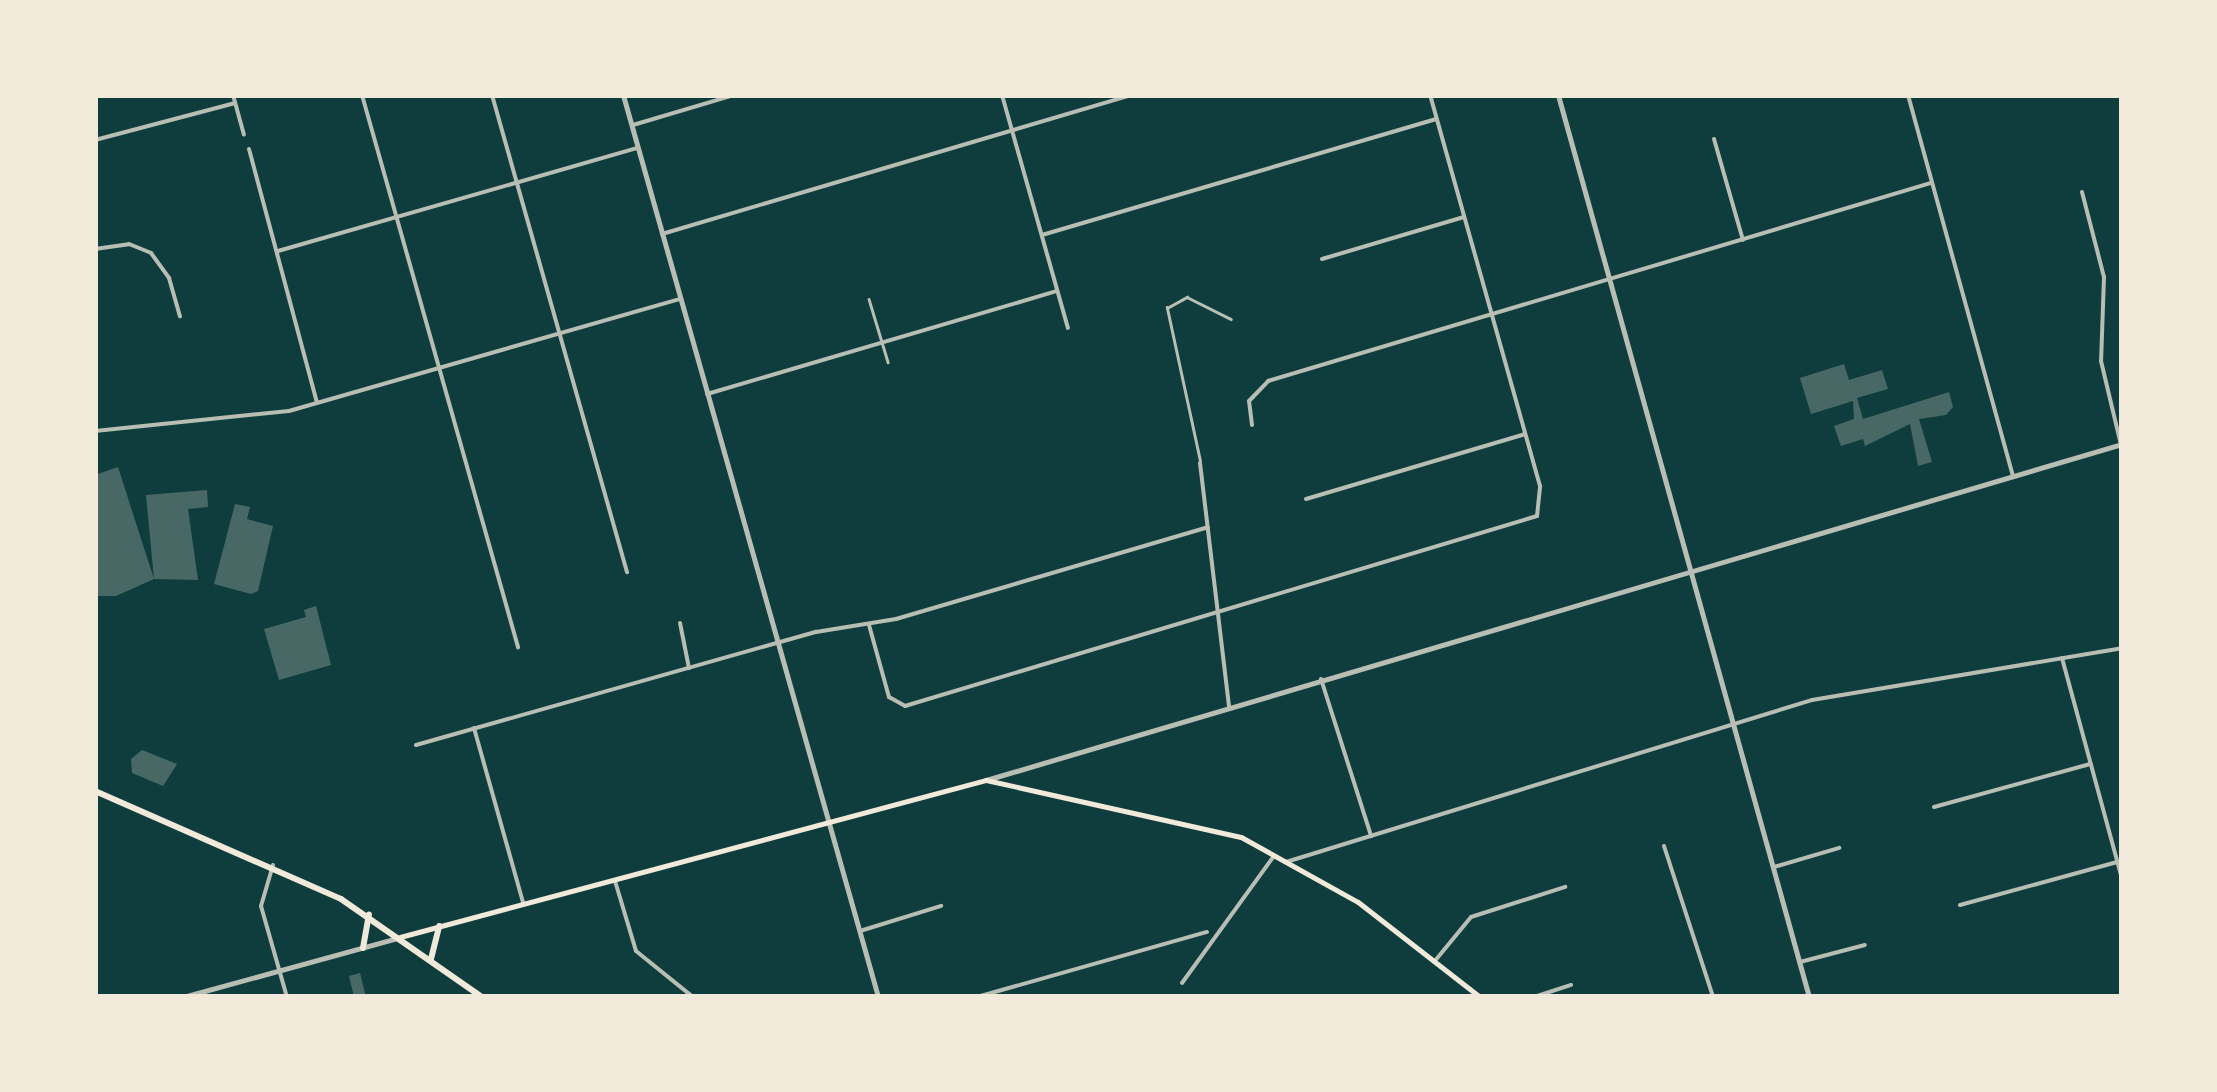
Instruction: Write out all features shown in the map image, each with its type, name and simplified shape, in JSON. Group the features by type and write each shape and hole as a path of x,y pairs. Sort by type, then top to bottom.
{"main road":[{"path":"400,937 986,780 1208,825 1358,902 1480,997"},
{"path":"95,791 273,866 368,916 482,997"},
{"path":"363,948 368,916"},
{"path":"431,960 430,943 440,926"}],"street":[{"path":"362,95 518,646"},
{"path":"492,95 627,572"},
{"path":"623,95 878,997"},
{"path":"632,125 734,95"},
{"path":"1002,95 1068,328"},
{"path":"662,234 1132,95"},
{"path":"868,625 889,696 905,706 1524,524 1540,511 1540,486 1430,95"},
{"path":"1558,95 1809,997"},
{"path":"1908,95 2013,477"},
{"path":"233,96 244,135"},
{"path":"95,140 236,103"},
{"path":"1042,235 1436,119"},
{"path":"1714,138 1743,240"},
{"path":"278,250 638,148"},
{"path":"249,149 317,403"},
{"path":"1252,425 1249,401 1268,381 1931,183"},
{"path":"986,780 2122,446 2101,361 2104,278 2082,192"},
{"path":"1322,259 1464,217"},
{"path":"95,249 129,244 151,253 170,278 180,316"},
{"path":"708,394 1058,291"},
{"path":"95,431 268,415 680,298"},
{"path":"1306,499 1525,434"},
{"path":"1200,463 1228,706"},
{"path":"416,745 778,642 868,625 1208,528"},
{"path":"680,623 689,668"},
{"path":"1286,862 1812,700 2122,648"},
{"path":"2062,658 2122,879"},
{"path":"1321,679 1371,836"},
{"path":"474,728 524,904"},
{"path":"1934,807 2090,764"},
{"path":"1664,846 1712,997"},
{"path":"1774,867 1839,848"},
{"path":"1182,983 1274,856"},
{"path":"1960,905 2117,862"},
{"path":"273,866 260,906 287,997"},
{"path":"615,881 636,951 693,997"},
{"path":"1434,962 1471,917 1566,887"},
{"path":"859,932 941,906"},
{"path":"977,997 1206,932"},
{"path":"182,997 400,937"},
{"path":"1800,962 1865,945"},
{"path":"1534,997 1571,985"}],"lane":[{"path":"1200,463 1167,308 1187,297 1231,319"},
{"path":"869,300 888,362"}],"building":[{"path":"1844,364 1849,380 1882,370 1888,389 1857,398 1863,419 1949,392 1953,407 1946,415 1919,419 1932,462 1918,466 1910,424 1865,446 1863,439 1841,446 1834,426 1854,419 1853,401 1811,414 1800,378"},
{"path":"118,467 154,579 116,596 95,596 95,475"},
{"path":"207,490 208,507 188,509 198,580 154,579 146,495"},
{"path":"235,504 250,507 247,519 273,526 258,591 251,594 214,584"},
{"path":"316,606 331,665 279,680 264,629 306,617 304,610"},
{"path":"142,750 177,764 163,786 132,773 131,759"},
{"path":"360,973 366,997 354,997 349,976"}]}
